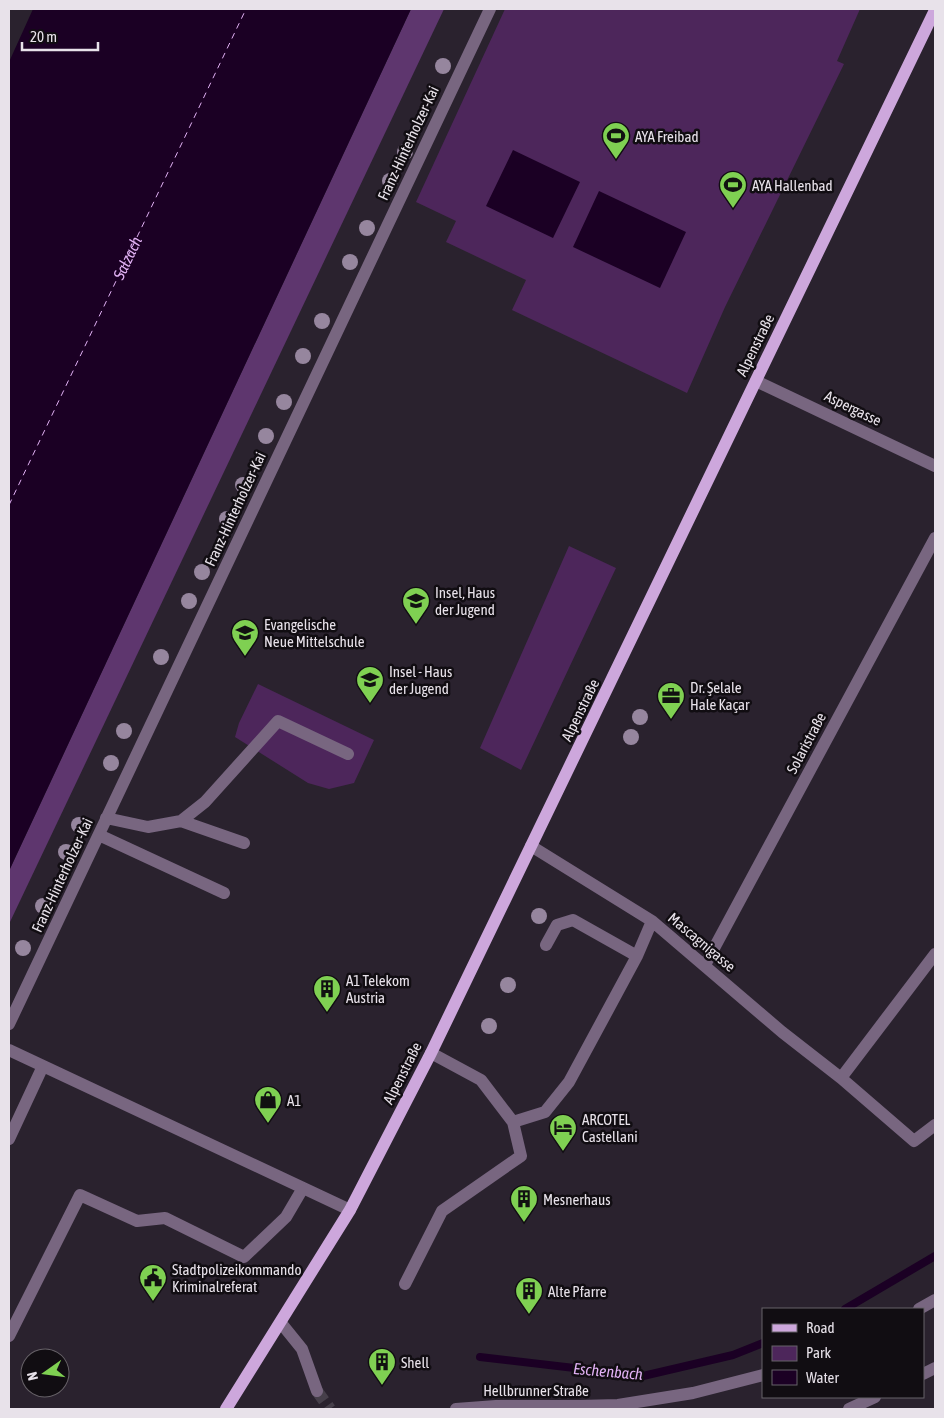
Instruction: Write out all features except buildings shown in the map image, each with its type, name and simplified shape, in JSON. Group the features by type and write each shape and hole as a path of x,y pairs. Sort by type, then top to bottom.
{"main road":[{"name":"Alpenstraße","path":"226,1409 350,1210 431,1053 675,552 935,10"}],"street":[{"name":"Franz-Hinterholzer-Kai","path":"9,1024 490,9"},
{"name":"Aspergasse","path":"756,381 935,466"},
{"name":"Solaristraße","path":"705,965 935,538"},
{"path":"106,818 148,827 181,821 205,802 278,720 348,754"},
{"path":"181,821 244,843"},
{"path":"99,835 224,893"},
{"name":"Mascagnigasse","path":"531,846 652,921 914,1141 935,1126"},
{"path":"546,945 556,925 573,920 637,956"},
{"path":"513,1122 545,1112 569,1082 637,956 652,921"},
{"path":"841,1078 935,954"},
{"path":"9,1050 350,1210"},
{"path":"405,1284 442,1211 521,1156 513,1122 481,1080 431,1053"},
{"path":"9,1140 43,1066"},
{"path":"9,1336 80,1195 137,1221 165,1218 244,1258 286,1217 303,1188"},
{"path":"921,1308 935,1300"},
{"path":"281,1323 302,1349 318,1391"},
{"name":"Hellbrunner Straße","path":"456,1409 496,1406 579,1408 618,1405 650,1401 762,1375"},
{"path":"849,1409 873,1398"}],"green space":[{"name":"AYA Freibad","path":"505,9 860,9 837,61 844,64 725,307 687,393 512,310 526,280 446,242 456,221 416,202"},
{"path":"569,546 616,568 521,770 480,748"},
{"path":"258,684 374,740 354,783 329,789 308,783 235,737 239,723"}],"shaded area":[{"path":"411,9 444,9 9,924 9,871"}],"water":[{"name":"Salzach","path":"33,9 411,9 9,871 9,62"},
{"path":"513,150 580,182 553,238 486,206"},
{"path":"599,191 686,232 660,288 573,247"}],"waterway":[{"name":"Eschenbach","path":"847,1308 935,1256"},
{"name":"Eschenbach","path":"480,1357 643,1376 733,1355 762,1343"}],"ferry route":[{"path":"9,505 246,9"}],"tunnel":[{"path":"317,1391 330,1409"}],"place":[{"name":"AYA Freibad","path":"616,160"},
{"name":"AYA Hallenbad","path":"733,209"},
{"name":"Insel, Haus der Jugend","path":"416,625"},
{"name":"Evangelische Neue Mittelschule","path":"245,657"},
{"name":"Insel - Haus der Jugend","path":"370,704"},
{"name":"Dr. Şelale Hale Kaçar","path":"671,720"},
{"name":"A1 Telekom Austria","path":"327,1013"},
{"name":"A1","path":"268,1124"},
{"name":"ARCOTEL Castellani","path":"563,1152"},
{"name":"Mesnerhaus","path":"524,1223"},
{"name":"Stadtpolizeikommando Kriminalreferat","path":"153,1302"},
{"name":"Alte Pfarre","path":"529,1315"},
{"name":"Shell","path":"382,1386"}]}
